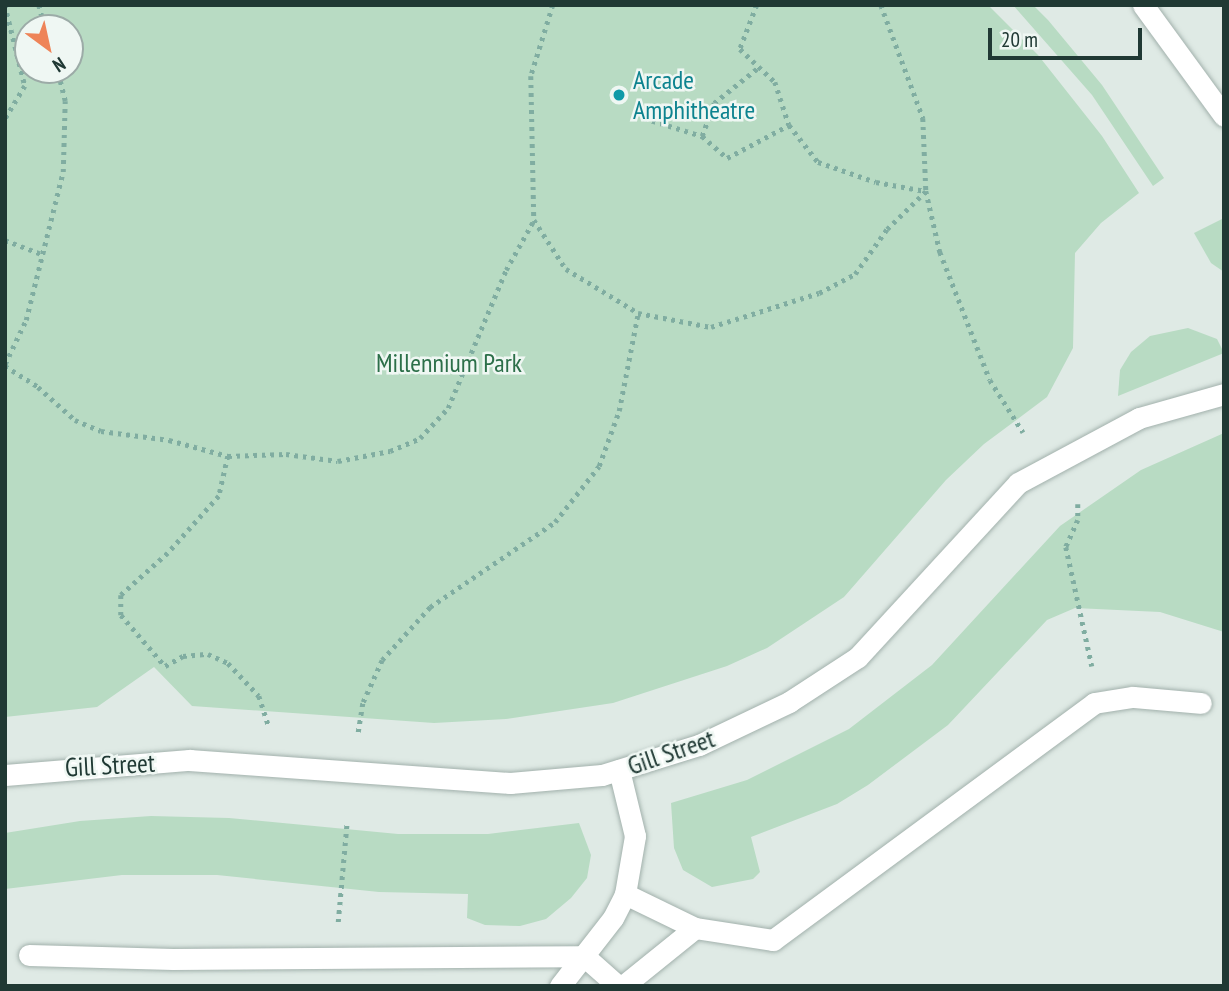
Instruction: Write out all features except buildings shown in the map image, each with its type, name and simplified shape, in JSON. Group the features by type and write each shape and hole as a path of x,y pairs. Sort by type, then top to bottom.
{"street":[{"path":"1143,5 1224,116"},
{"name":"Gill Street","path":"5,775 189,760 510,783 619,770 710,740 789,702 858,657 1018,483 1139,418 1224,394"},
{"path":"625,894 695,928 773,940 1099,702 1133,696 1201,703"},
{"path":"560,986 584,956 625,894 635,836 619,770"},
{"path":"29,955 173,959 584,956 620,986 695,928"}],"path":[{"path":"5,5 25,86 5,119"},
{"path":"61,84 65,101 63,172 26,320 5,365 38,387 75,420 101,431 169,440 228,456 286,454 338,461 390,451 420,438 448,408 506,270 534,219 531,76 553,5"},
{"path":"757,5 740,49 775,82 789,125 818,162 876,182 926,191"},
{"path":"881,5 923,118 926,191 940,252 990,380 1023,432"},
{"path":"702,136 714,103 759,67"},
{"path":"644,118 702,136 727,158 789,125"},
{"path":"534,219 566,269 638,313 710,327 819,293 855,274 887,229 926,191"},
{"path":"5,240 42,254"},
{"path":"358,732 363,702 382,660 430,607 555,522 599,466 619,411 638,313"},
{"path":"228,456 219,496 168,553 121,595 121,615 165,666 183,656 208,654 228,663 259,696 269,727"},
{"path":"1078,505 1078,520 1066,548 1099,702"},
{"path":"335,956 347,822"}],"green space":[{"name":"Millennium Park","path":"5,5 988,5 1038,55 1102,136 1139,193 1101,223 1075,253 1073,348 1047,397 984,444 946,480 844,597 767,648 727,666 613,703 506,719 434,723 192,706 154,667 97,707 5,717"},
{"path":"1013,5 1033,5 1048,20 1102,85 1164,178 1153,186 1092,95"},
{"path":"1224,218 1224,272 1211,263 1194,233"},
{"path":"1188,328 1217,339 1224,353 1118,396 1120,370 1131,352 1150,336"},
{"path":"1224,433 1224,632 1160,612 1075,608 1047,620 948,725 868,785 837,804 751,837 760,872 753,879 712,887 683,870 674,848 671,803 747,780 849,729 932,665 1060,526 1141,470"},
{"path":"151,816 229,818 398,834 488,834 579,823 591,855 587,878 571,898 546,919 520,926 485,925 467,918 468,894 379,892 217,875 122,875 5,889 5,833 80,821"}],"place":[{"name":"Arcade Amphitheatre","path":"619,95"}]}
